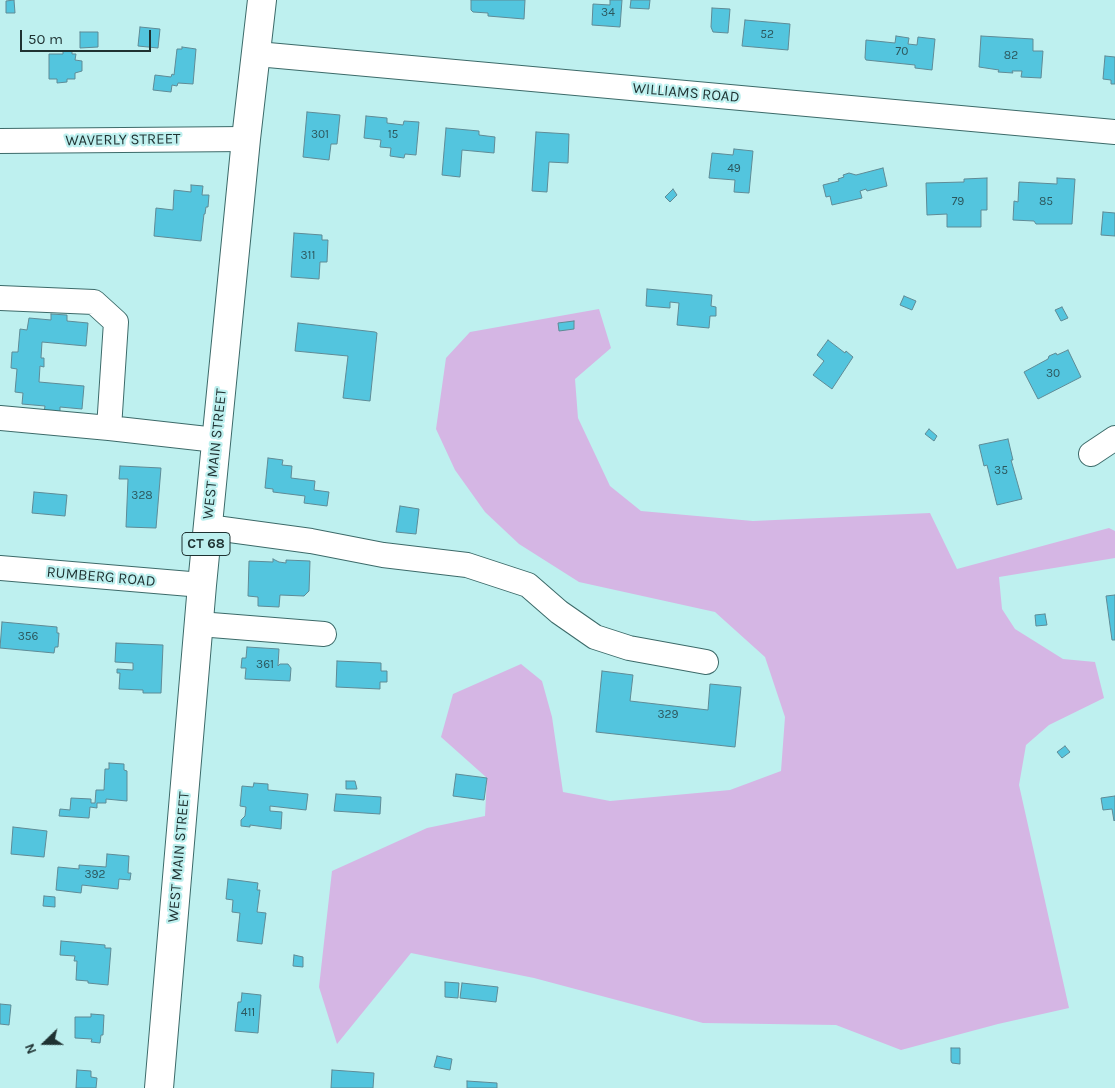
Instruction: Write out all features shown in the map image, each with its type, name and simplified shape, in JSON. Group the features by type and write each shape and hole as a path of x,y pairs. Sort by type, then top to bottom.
{"main road":[{"name":"WEST MAIN STREET","path":"159,1088 202,585 246,139 262,0"}],"street":[{"name":"WILLIAMS ROAD","path":"257,54 1115,132"},
{"name":"WAVERLY STREET","path":"0,141 246,139"},
{"path":"0,298 94,302 116,322 109,428"},
{"path":"0,418 216,440"},
{"path":"1091,454 1115,438"},
{"path":"208,527 311,541 383,555 466,565 528,586 559,612 595,636 629,648 706,662"},
{"name":"RUMBERG ROAD","path":"0,568 202,585"},
{"path":"199,624 324,634"}],"shaded area":[{"path":"599,309 611,348 575,379 578,418 610,486 641,511 753,521 930,513 957,569 1109,528 1115,531 1115,558 999,577 1002,609 1015,629 1063,659 1095,662 1104,698 1049,725 1026,745 1019,785 1069,1008 998,1024 901,1050 836,1025 703,1023 534,978 411,953 337,1044 319,987 332,871 427,828 485,816 487,778 441,737 453,694 521,664 542,681 552,717 563,792 610,801 730,790 781,771 785,717 765,657 715,612 579,582 519,544 485,512 455,470 436,429 446,358 470,332"}],"building":[{"path":"14,0 15,13 6,13 6,1"},
{"path":"471,0 525,0 524,19 488,16 488,13 473,12 471,10"},
{"path":"610,0 622,0 620,27 592,25 593,4 610,5"},
{"path":"631,0 650,0 649,9 630,8"},
{"path":"712,8 730,9 728,33 713,32 711,27"},
{"path":"745,20 790,24 788,50 742,46"},
{"path":"140,27 160,29 158,48 138,46"},
{"path":"80,32 98,32 98,47 80,48"},
{"path":"896,36 909,38 908,44 917,45 918,37 935,39 932,70 915,68 915,65 866,60 866,40 895,43"},
{"path":"981,36 1033,39 1033,51 1043,51 1041,78 1021,77 1022,71 1012,71 1013,73 998,72 999,70 979,67"},
{"path":"182,47 196,49 193,84 178,83 177,86 172,85 171,92 153,90 155,75 171,77 172,74 174,75 177,49 182,49"},
{"path":"63,51 72,51 72,54 76,54 75,60 82,61 82,71 75,73 75,79 67,79 67,82 57,83 57,79 49,79 49,54 63,54"},
{"path":"1105,56 1115,57 1115,84 1111,84 1111,80 1103,79"},
{"path":"307,112 340,115 337,144 331,144 329,160 303,157"},
{"path":"366,116 387,118 387,123 403,125 404,121 419,122 416,155 405,154 404,158 390,156 391,148 380,147 381,140 364,138"},
{"path":"446,128 479,131 479,135 495,137 494,153 462,150 460,177 442,175"},
{"path":"536,132 569,134 568,163 549,162 547,192 532,191"},
{"path":"734,149 753,151 749,193 734,192 735,180 709,178 712,153 733,155"},
{"path":"883,168 887,186 860,191 862,198 832,205 830,196 826,197 823,185 839,181 838,179 844,177 843,175 849,173 856,175"},
{"path":"987,178 987,210 981,210 981,227 947,227 947,214 927,215 926,183 964,182 964,179"},
{"path":"1057,178 1075,179 1072,224 1036,224 1034,221 1013,220 1014,201 1018,202 1019,182 1057,184"},
{"path":"191,185 203,186 202,195 209,195 208,207 206,207 204,214 201,241 154,236 156,208 173,210 174,190 191,192"},
{"path":"673,189 677,195 670,202 665,197"},
{"path":"1103,212 1115,213 1115,236 1101,235"},
{"path":"294,233 322,235 322,240 328,240 327,262 320,262 319,279 291,277"},
{"path":"647,289 712,295 711,306 716,307 716,316 710,316 709,328 677,325 679,303 670,302 670,308 646,306"},
{"path":"904,296 916,301 912,310 900,305"},
{"path":"1062,307 1068,318 1061,321 1055,310"},
{"path":"51,314 67,315 67,321 88,323 86,346 42,342 41,358 44,358 44,367 40,366 39,382 84,386 82,409 60,407 60,413 44,412 45,406 22,404 23,393 15,392 17,369 11,368 12,352 18,352 20,329 27,330 29,318 51,320"},
{"path":"574,321 574,329 559,331 558,323"},
{"path":"298,323 377,333 370,401 343,398 348,356 295,351"},
{"path":"828,340 853,357 832,389 813,375 824,361 817,355"},
{"path":"1068,350 1081,377 1038,399 1024,372 1048,359 1049,356"},
{"path":"929,429 937,436 934,441 925,434"},
{"path":"1008,439 1013,460 1011,460 1022,499 997,505 987,465 984,466 979,445"},
{"path":"268,458 283,460 282,465 292,466 291,478 315,481 314,490 329,492 327,506 304,503 305,496 273,492 273,489 265,488"},
{"path":"120,466 161,468 156,528 126,527 128,479 119,479"},
{"path":"34,492 67,495 65,516 32,513"},
{"path":"400,506 419,509 416,534 396,532"},
{"path":"273,559 286,563 286,560 310,561 309,591 304,596 280,595 279,607 258,606 258,597 248,596 249,561 273,562"},
{"path":"1115,595 1115,640 1112,640 1106,596"},
{"path":"1045,614 1047,625 1036,626 1035,615"},
{"path":"2,622 57,627 57,633 59,633 58,647 55,647 54,653 0,648"},
{"path":"116,643 163,645 161,693 143,693 143,690 119,689 120,673 117,673 117,669 133,670 133,663 115,662"},
{"path":"247,647 279,649 278,666 280,664 288,664 291,668 290,681 245,679 246,668 241,668 242,658 246,658"},
{"path":"337,661 381,663 381,671 387,671 387,682 380,682 380,689 336,687"},
{"path":"602,671 633,675 630,701 708,710 710,684 741,687 735,747 596,732"},
{"path":"1065,746 1070,752 1062,758 1057,752"},
{"path":"109,763 124,764 124,770 127,771 127,801 106,799 106,803 97,803 97,808 90,807 89,818 59,816 60,809 70,810 71,798 91,799 91,803 95,803 96,790 104,790 105,769 109,769"},
{"path":"456,774 487,778 484,800 453,796"},
{"path":"346,781 355,781 357,789 346,789"},
{"path":"254,783 268,784 268,790 308,794 306,810 270,806 270,811 282,812 281,829 250,825 250,827 241,826 241,820 245,816 246,807 240,806 242,786 253,787"},
{"path":"336,794 381,797 380,814 334,811"},
{"path":"1115,796 1114,821 1112,809 1103,810 1101,798"},
{"path":"13,827 47,831 44,857 11,854"},
{"path":"107,854 129,856 128,873 131,873 130,880 119,879 118,889 82,885 81,893 56,890 58,867 79,869 79,865 106,867"},
{"path":"228,879 258,883 257,890 260,890 257,912 266,913 262,944 237,941 240,913 232,912 233,900 226,899"},
{"path":"44,896 55,897 55,907 43,906"},
{"path":"61,941 105,945 105,948 111,948 108,985 76,980 77,961 74,961 75,956 60,955"},
{"path":"294,955 303,957 303,967 293,966"},
{"path":"445,982 459,983 458,998 445,997"},
{"path":"462,983 498,987 496,1002 460,998"},
{"path":"242,993 261,995 258,1033 235,1031 238,1002 241,1002"},
{"path":"0,1004 11,1005 9,1025 0,1024"},
{"path":"91,1014 104,1015 103,1035 101,1035 100,1043 91,1042 92,1039 75,1038 75,1017 91,1017"},
{"path":"951,1048 960,1048 960,1064 952,1063"},
{"path":"437,1056 452,1059 450,1070 434,1067"},
{"path":"77,1070 91,1071 91,1077 97,1078 96,1088 76,1088"},
{"path":"332,1070 374,1073 373,1088 331,1088"},
{"path":"467,1081 497,1083 497,1088 467,1088"}]}
